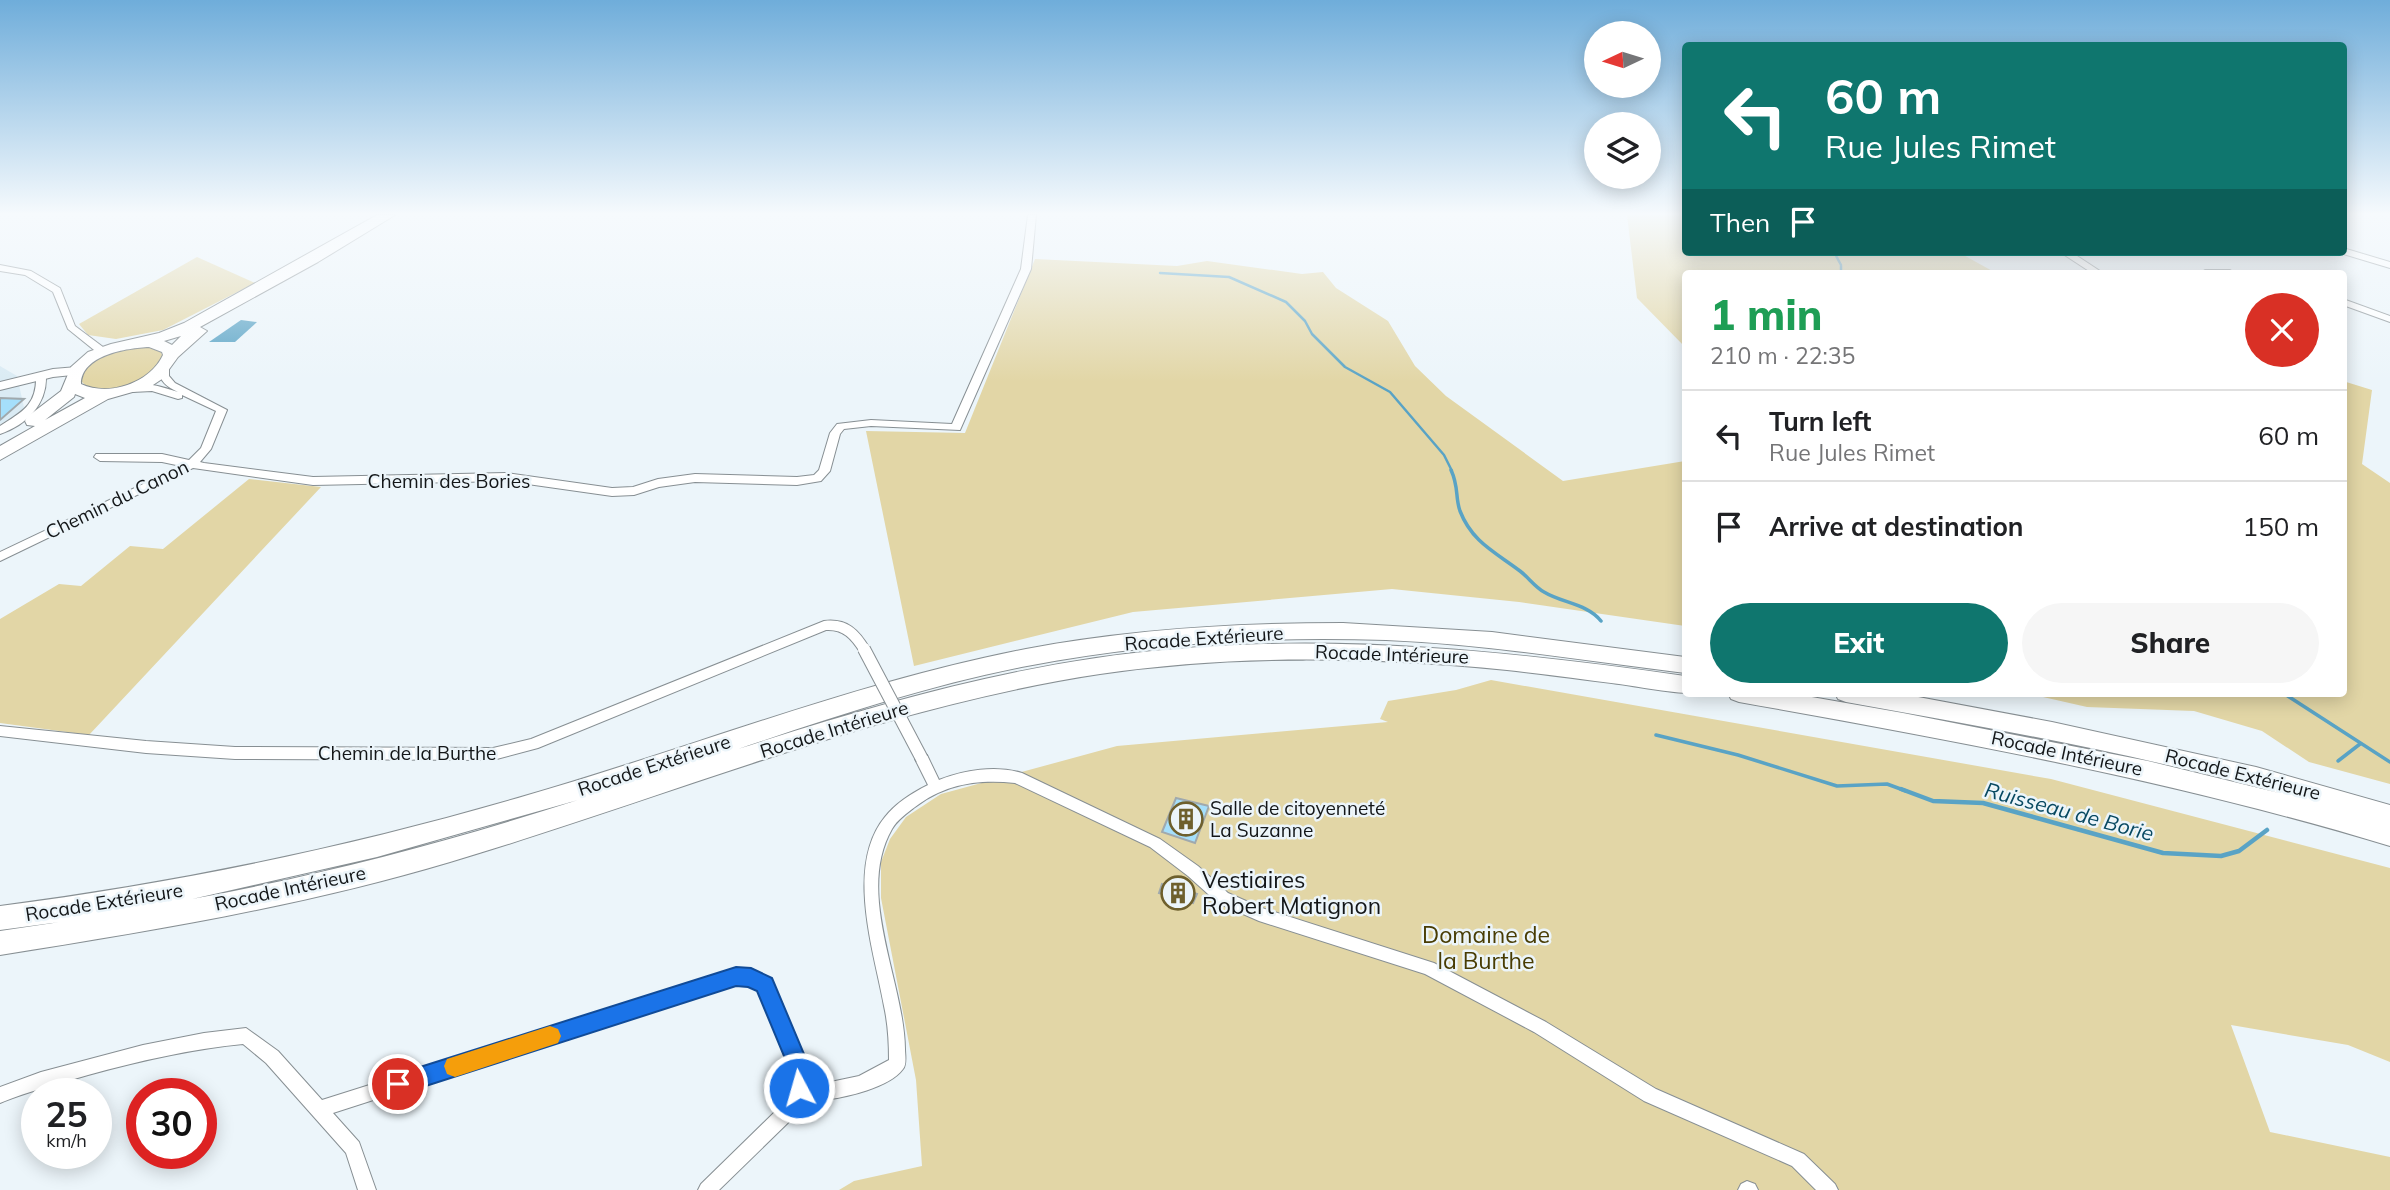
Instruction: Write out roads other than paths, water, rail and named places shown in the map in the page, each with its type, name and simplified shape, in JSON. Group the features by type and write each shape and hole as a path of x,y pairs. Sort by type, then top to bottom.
{"highway":[{"name":"Rocade Extérieure","path":"0,918 231,880 442,830 601,783 803,716 922,682 1087,647 1272,631 1356,632 1499,641 1682,665"},
{"name":"Rocade Intérieure","path":"0,943 101,928 330,881 445,852 883,713 1007,682 1098,666 1177,656 1279,650 1358,651 1449,654 1570,667 1682,685"},
{"name":"Rocade Intérieure","path":"1761,697 2102,759 2221,786 2390,835"},
{"name":"Rocade Extérieure","path":"1868,697 2105,740 2202,762 2390,815"},
{"path":"0,904 231,880"}],"main road":[{"path":"0,444 60,402 68,394 75,376 103,352 171,334 294,271"},
{"path":"0,454 79,407 121,391 168,362 186,339 304,271"},
{"path":"138,342 162,344 169,349 168,362"},
{"path":"75,376 74,387 89,394 121,391"}],"street":[{"path":"14,271 28,273 57,290 71,327 103,352"},
{"name":"Chemin des Bories","path":"193,463 313,481 506,477 612,492 634,491 659,483 695,478 797,481 817,478 824,471 835,433 841,426 870,423 956,428 1025,271"},
{"path":"2347,303 2390,318"},
{"path":"168,362 164,376 172,385 222,410 217,424"},
{"path":"0,431 23,416 38,400 43,391 41,376"},
{"path":"0,386 41,376 75,376"},
{"path":"121,391 165,390 209,411 217,424"},
{"name":"Chemin du Canon","path":"0,557 193,463 206,449 217,424"},
{"path":"100,457 131,456 193,463"},
{"name":"Chemin de la Burthe","path":"0,731 234,753 494,754 533,744 824,626 841,625 852,631 864,649 936,787"},
{"path":"812,1089 869,1082 881,1077 897,1064 899,1042 875,928 875,850 885,827 919,796 936,787 980,774 1017,776 1155,843 1193,871 1223,898 1259,914 1429,968 1540,1027 1650,1095 1798,1160 1829,1190"},
{"path":"320,1110 736,976 751,977 765,985 816,1100 809,1106 802,1107 796,1103 708,1190"},
{"path":"0,1095 47,1078 106,1062 205,1039 246,1036 272,1057 353,1148 367,1190"}],"water":[{"path":"241,320 257,322 235,342 209,342"}],"waterway":[{"name":"Ruisseau de Borie","path":"1160,273 1229,277 1286,302 1305,321 1312,334 1345,367 1390,392 1444,455 1452,471"},
{"name":"Ruisseau de Borie","path":"1451,470 1460,511 1478,539 1541,590 1582,607 1601,621"},
{"path":"2289,697 2390,762"},
{"name":"Ruisseau de Borie","path":"1656,735 1738,755 1837,786 1887,784 1906,791"},
{"name":"Ruisseau de Borie","path":"2338,761 2360,744"},
{"name":"Ruisseau de Borie","path":"1901,789 1933,801 1983,803 2163,853 2221,856 2239,851 2267,830"}],"place":[{"name":"Salle de citoyenneté La Suzanne","path":"1186,819"},
{"name":"Vestiaires Robert Matignon","path":"1178,893"}],"park label":[{"name":"Domaine de la Burthe","path":"1486,948"}]}
